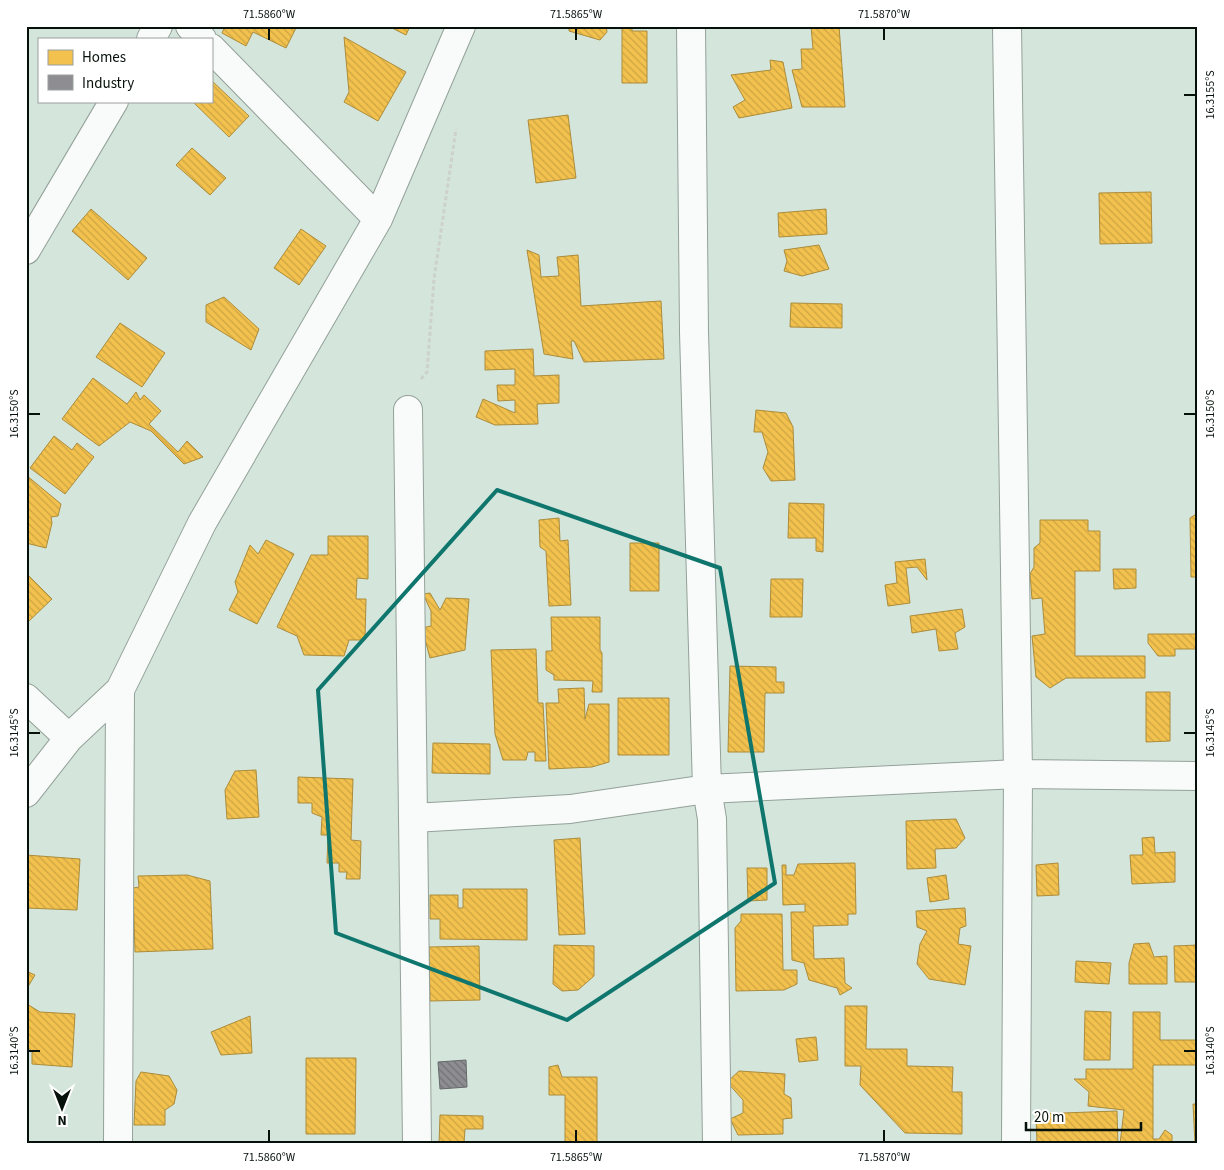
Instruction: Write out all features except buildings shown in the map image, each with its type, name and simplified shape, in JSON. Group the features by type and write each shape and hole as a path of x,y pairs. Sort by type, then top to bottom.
{"street":[{"path":"152,38 158,26"},
{"path":"190,26 201,38"},
{"path":"26,793 69,738 120,690 202,523 378,219 461,26"},
{"path":"691,26 694,332 707,789 712,819 716,1144"},
{"path":"1007,26 1018,774 1016,1144"},
{"path":"212,49 378,219"},
{"path":"26,250 113,102"},
{"path":"408,410 417,1144"},
{"path":"118,1144 120,690"},
{"path":"26,698 69,738"},
{"path":"413,818 570,809 707,789 1018,774 1198,776"}],"path":[{"path":"408,410 412,388 427,372 434,279 457,122"}],"highlighted area":[{"path":"497,490 720,568 775,883 567,1020 336,933 318,690"}]}
